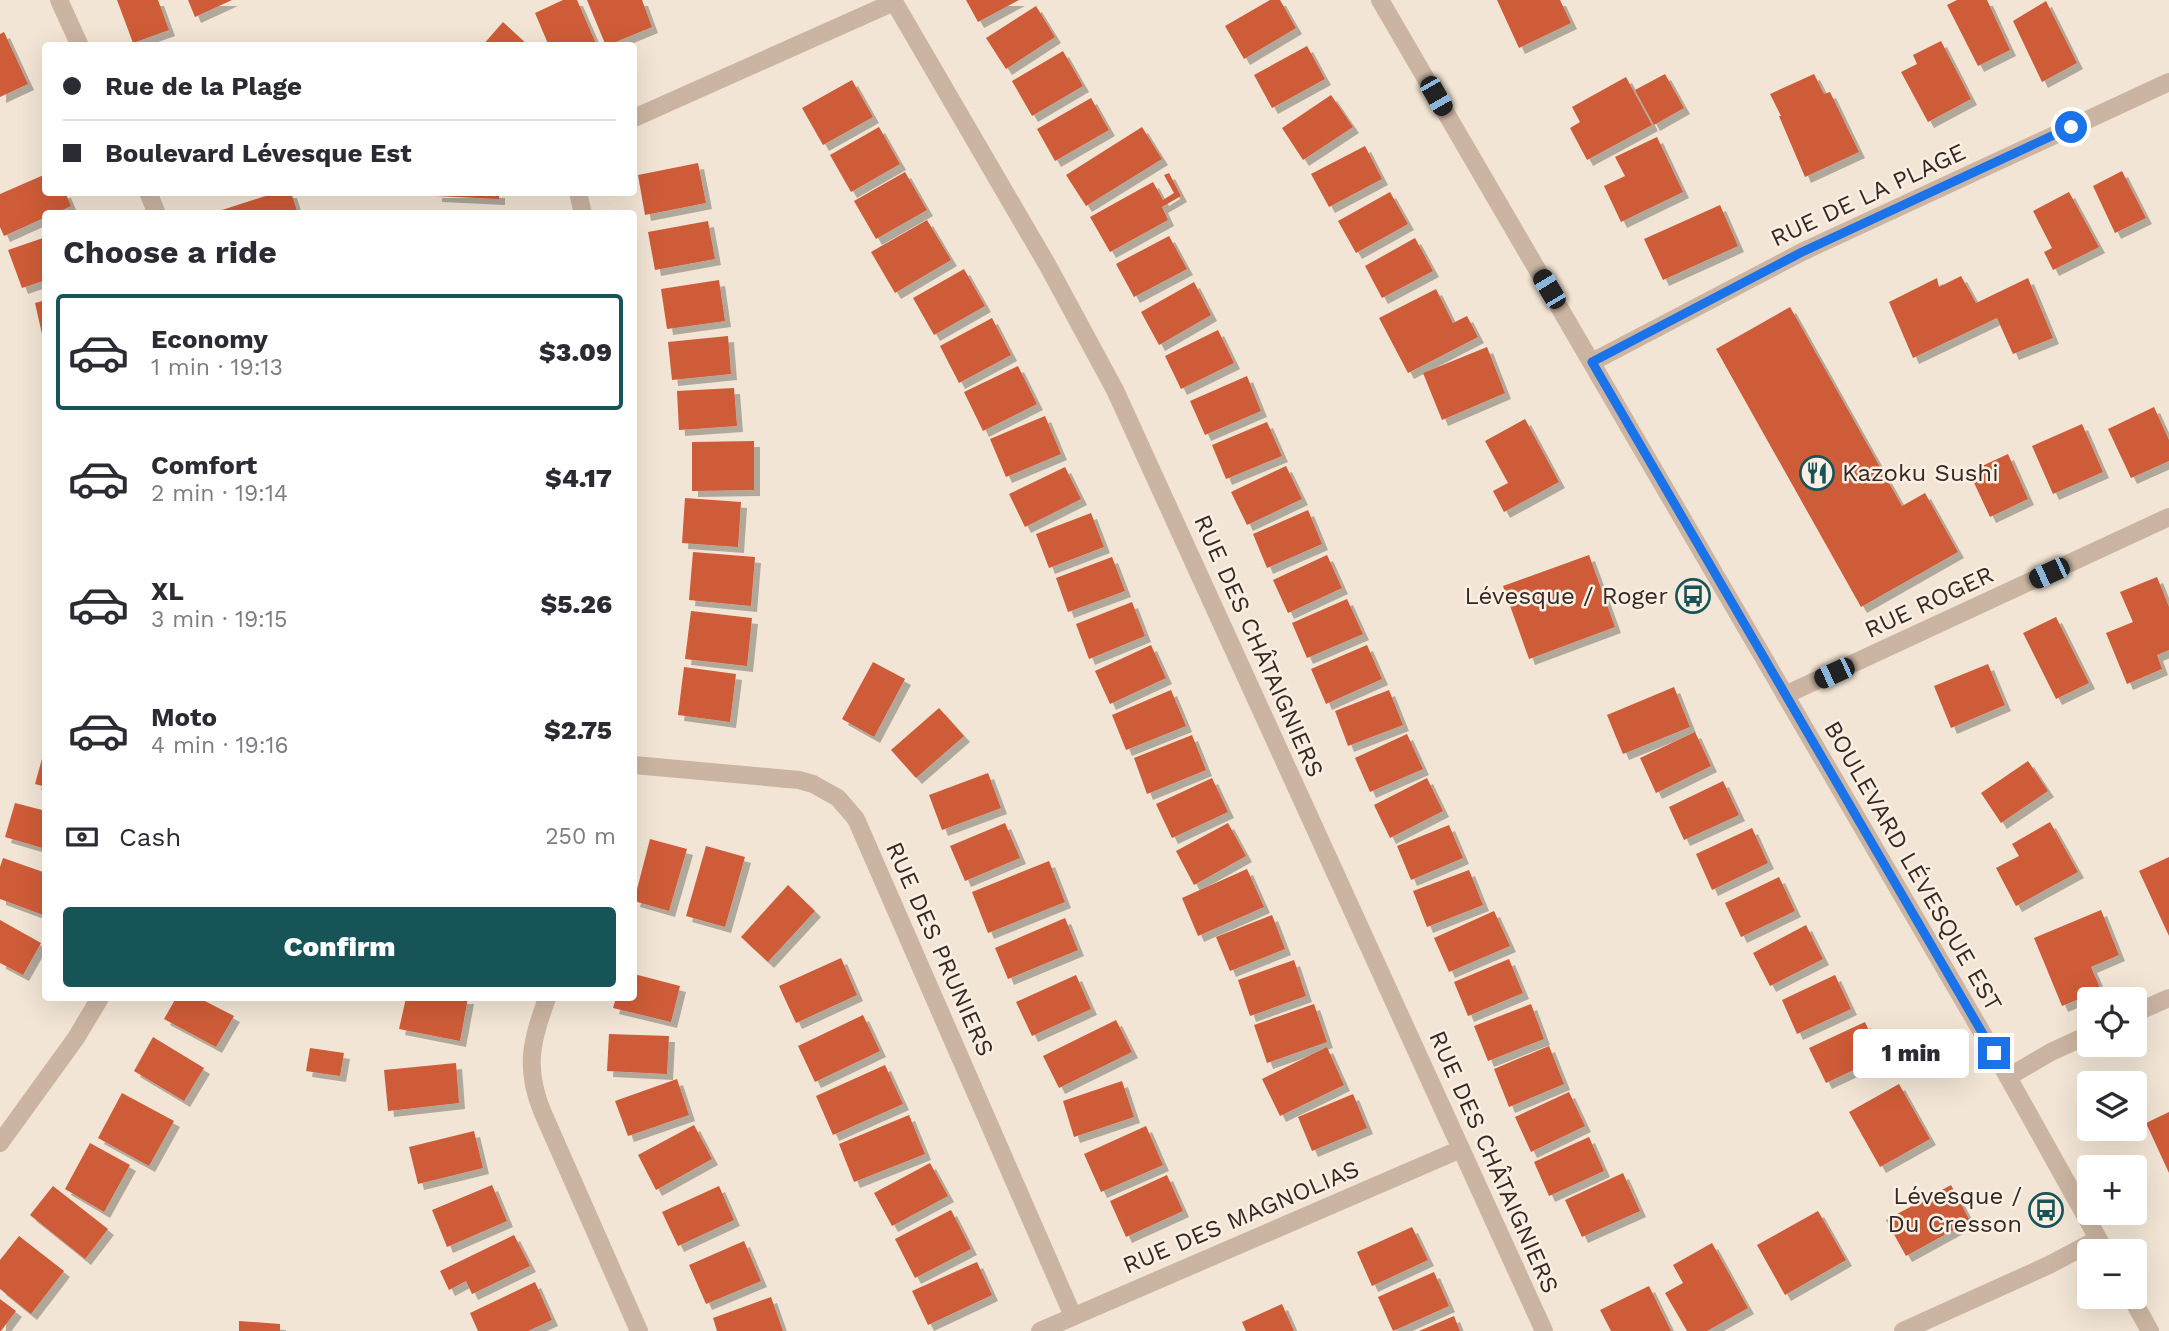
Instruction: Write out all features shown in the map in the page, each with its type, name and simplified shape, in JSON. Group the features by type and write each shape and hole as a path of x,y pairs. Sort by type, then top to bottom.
{"street":[{"path":"60,0 78,42"},
{"name":"BOULEVARD LÉVESQUE EST","path":"1380,0 2008,1077 2098,1239"},
{"path":"637,117 894,1"},
{"name":"RUE DES CHÂTAIGNIERS","path":"894,1 1048,266 1115,390 1544,1331"},
{"name":"RUE DE LA PLAGE","path":"1592,362 1802,252 2169,82"},
{"name":"RUE ROGER","path":"1785,695 2169,517"},
{"name":"RUE DES PRUNIERS","path":"637,765 800,780 826,790 848,807 856,819 1073,1316"},
{"path":"2147,1008 2169,998"},
{"path":"0,1143 76,1038 98,1001"},
{"path":"546,1001 532,1044 532,1082 542,1111 639,1331"},
{"path":"2008,1077 2077,1040"},
{"name":"RUE DES MAGNOLIAS","path":"1041,1331 1461,1149"},
{"path":"1903,1331 2077,1254"},
{"path":"2138,1309 2150,1331"}],"building":[{"path":"117,0 158,0 169,30 133,42"},
{"path":"188,0 232,0 195,17"},
{"path":"563,0 577,0 595,42 547,42 535,13"},
{"path":"587,0 642,0 652,27 616,42 604,42"},
{"path":"966,0 1019,0 978,22"},
{"path":"1270,0 1280,0 1296,28 1244,59 1225,26"},
{"path":"1497,0 1560,0 1571,23 1519,48"},
{"path":"1957,0 1987,0 2010,50 1978,66 1947,5"},
{"path":"2046,1 2077,63 2042,82 2013,21"},
{"path":"1036,6 1055,37 1006,69 986,38"},
{"path":"503,22 525,42 486,42"},
{"path":"4,32 28,84 0,97 0,34"},
{"path":"1941,41 1971,99 1928,122 1901,72 1917,64 1913,55"},
{"path":"1307,46 1325,79 1272,108 1254,75"},
{"path":"1063,51 1083,86 1032,116 1012,81"},
{"path":"1665,74 1684,108 1654,125 1635,90"},
{"path":"1814,74 1824,94 1830,92 1859,152 1805,177 1770,94"},
{"path":"1626,77 1652,125 1587,160 1570,128 1580,122 1572,107"},
{"path":"852,80 873,117 823,145 802,108"},
{"path":"1331,95 1353,127 1303,160 1282,128"},
{"path":"1091,98 1109,130 1055,161 1037,129"},
{"path":"879,127 900,164 851,192 830,155"},
{"path":"1142,127 1162,159 1086,206 1066,175"},
{"path":"1657,137 1683,192 1621,222 1604,186 1625,176 1615,157"},
{"path":"1365,146 1382,179 1329,207 1311,174"},
{"path":"698,163 706,203 645,215 638,175"},
{"path":"2122,171 2146,218 2115,233 2093,186"},
{"path":"905,172 927,210 876,239 854,201"},
{"path":"1169,173 1181,196 1162,207 1168,220 1110,252 1090,217 1153,182 1163,200 1174,193 1164,175"},
{"path":"42,176 42,196 67,196 71,206 62,210 42,210 42,219 4,236 0,227 0,194"},
{"path":"1390,192 1408,224 1356,253 1338,221"},
{"path":"2069,192 2099,247 2053,270 2044,252 2052,248 2033,211"},
{"path":"266,196 292,196 297,210 222,210"},
{"path":"436,196 499,196 499,199"},
{"path":"1720,205 1738,246 1663,280 1644,239"},
{"path":"927,220 951,260 895,293 871,252"},
{"path":"708,221 715,259 655,270 648,232"},
{"path":"1169,236 1187,269 1134,297 1116,264"},
{"path":"42,238 42,281 22,288 8,250"},
{"path":"1415,238 1433,271 1382,298 1365,266"},
{"path":"964,269 985,306 934,335 913,298"},
{"path":"1961,276 1976,303 2028,278 2053,338 2013,354 1997,318 1913,358 1889,302 1937,278 1939,287"},
{"path":"719,280 725,321 667,329 661,289"},
{"path":"1194,282 1211,315 1159,345 1141,312"},
{"path":"1436,289 1453,323 1467,316 1478,337 1408,373 1379,318"},
{"path":"42,301 42,334 35,303"},
{"path":"1790,307 1902,506 1925,493 1958,552 1861,607 1716,349"},
{"path":"992,318 1011,355 959,383 940,346"},
{"path":"1218,330 1234,363 1181,389 1165,356"},
{"path":"728,336 731,374 672,380 668,342"},
{"path":"1487,347 1505,393 1442,420 1423,373"},
{"path":"1018,366 1037,404 983,431 964,392"},
{"path":"1247,376 1261,411 1205,435 1190,401"},
{"path":"734,388 737,426 679,430 677,391"},
{"path":"2154,407 2169,440 2169,461 2131,478 2108,429"},
{"path":"1045,416 1061,454 1006,477 990,439"},
{"path":"1525,419 1559,482 1504,512 1493,491 1508,483 1485,441"},
{"path":"1267,422 1282,456 1226,479 1212,445"},
{"path":"2082,424 2103,472 2053,494 2032,446"},
{"path":"754,441 754,490 692,491 692,442"},
{"path":"2008,454 2028,499 1990,517 1969,472"},
{"path":"1286,466 1302,499 1247,525 1231,492"},
{"path":"1065,467 1081,499 1025,527 1009,494"},
{"path":"685,498 741,502 738,547 682,543"},
{"path":"1308,510 1322,544 1267,568 1253,534"},
{"path":"1091,513 1104,547 1049,568 1036,534"},
{"path":"693,552 755,557 751,606 689,600"},
{"path":"1327,555 1342,588 1288,613 1273,580"},
{"path":"1589,555 1615,627 1529,659 1503,586"},
{"path":"1112,557 1125,591 1068,612 1056,578"},
{"path":"2157,577 2169,607 2169,650 2157,655 2162,669 2127,684 2106,633 2133,622 2120,592"},
{"path":"1347,599 1363,634 1307,658 1292,623"},
{"path":"1132,602 1145,636 1089,659 1076,624"},
{"path":"691,611 752,618 747,666 685,659"},
{"path":"2056,617 2089,683 2056,699 2023,633"},
{"path":"1151,645 1166,678 1110,704 1095,671"},
{"path":"1367,645 1382,679 1326,704 1311,669"},
{"path":"873,662 905,679 874,737 842,719"},
{"path":"1988,664 2005,705 1951,728 1934,686"},
{"path":"684,667 736,674 730,722 678,715"},
{"path":"1674,687 1690,727 1623,754 1607,715"},
{"path":"1171,690 1186,726 1126,750 1112,715"},
{"path":"1389,690 1403,725 1348,746 1335,711"},
{"path":"939,708 964,736 916,778 891,750"},
{"path":"1695,732 1711,766 1656,793 1640,758"},
{"path":"1407,734 1423,769 1370,792 1355,758"},
{"path":"1192,735 1206,770 1147,794 1134,758"},
{"path":"42,759 42,786 35,784"},
{"path":"2028,761 2048,791 2001,823 1981,793"},
{"path":"988,773 1001,808 942,830 929,795"},
{"path":"1212,778 1228,812 1172,838 1156,804"},
{"path":"1427,778 1443,811 1390,838 1374,805"},
{"path":"1723,781 1739,815 1684,840 1669,807"},
{"path":"15,803 42,810 42,848 5,837"},
{"path":"2050,822 2078,872 2016,906 1996,868 2019,856 2012,844"},
{"path":"1005,823 1020,858 965,881 950,846"},
{"path":"1228,823 1246,856 1194,885 1176,851"},
{"path":"1449,825 1463,858 1411,880 1397,846"},
{"path":"1752,828 1768,863 1712,890 1696,854"},
{"path":"650,839 687,849 669,911 637,902 637,889"},
{"path":"706,846 745,857 725,927 686,916"},
{"path":"2169,857 2169,936 2139,871"},
{"path":"3,858 42,872 42,915 0,899 0,867"},
{"path":"1049,861 1065,902 988,933 972,892"},
{"path":"1247,869 1264,907 1198,936 1182,898"},
{"path":"1469,870 1483,905 1427,927 1413,891"},
{"path":"1779,877 1795,911 1741,937 1725,903"},
{"path":"788,885 815,911 768,962 741,937"},
{"path":"2101,910 2119,955 2091,967 2100,987 2077,987 2077,1000 2062,1006 2034,938"},
{"path":"1494,911 1510,946 1449,972 1434,938"},
{"path":"1272,915 1285,949 1230,971 1216,937"},
{"path":"1065,918 1078,950 1008,979 995,948"},
{"path":"0,920 41,943 23,975 0,963"},
{"path":"1806,925 1823,959 1770,986 1753,953"},
{"path":"841,958 857,995 796,1023 779,986"},
{"path":"1509,959 1523,993 1468,1016 1454,982"},
{"path":"1294,960 1306,996 1250,1016 1238,980"},
{"path":"637,975 680,986 671,1022 613,1008 615,1001 637,1001"},
{"path":"1076,975 1091,1009 1032,1036 1016,1002"},
{"path":"1835,975 1851,1009 1797,1034 1782,1000"},
{"path":"174,1001 205,1001 234,1016 216,1047 164,1019"},
{"path":"405,1001 467,1001 460,1041 399,1029"},
{"path":"1314,1004 1327,1042 1267,1063 1254,1025"},
{"path":"1531,1004 1544,1039 1488,1061 1474,1026"},
{"path":"863,1015 880,1051 815,1082 798,1046"},
{"path":"1116,1020 1132,1052 1059,1088 1043,1056"},
{"path":"1865,1022 1881,1057 1826,1083 1809,1048"},
{"path":"609,1034 669,1036 667,1074 607,1071"},
{"path":"153,1037 204,1068 184,1101 134,1071"},
{"path":"1549,1046 1564,1084 1509,1107 1494,1069"},
{"path":"1327,1047 1344,1085 1280,1116 1262,1079"},
{"path":"310,1048 344,1053 340,1076 306,1071"},
{"path":"456,1063 459,1103 388,1111 384,1070"},
{"path":"885,1065 903,1104 833,1135 816,1096"},
{"path":"677,1079 689,1115 628,1136 615,1101"},
{"path":"1122,1081 1134,1117 1074,1137 1063,1101"},
{"path":"1899,1084 1930,1139 1880,1167 1849,1112"},
{"path":"1569,1092 1585,1126 1531,1152 1515,1117"},
{"path":"122,1093 174,1121 149,1166 98,1138"},
{"path":"1353,1094 1367,1128 1312,1151 1298,1117"},
{"path":"2169,1112 2169,1173 2147,1125 2147,1123"},
{"path":"909,1115 925,1154 854,1182 839,1144"},
{"path":"694,1125 712,1159 656,1190 638,1155"},
{"path":"1146,1126 1163,1165 1101,1192 1084,1154"},
{"path":"474,1131 483,1168 418,1184 409,1147"},
{"path":"1589,1137 1604,1171 1549,1196 1534,1162"},
{"path":"90,1143 130,1165 104,1212 65,1189"},
{"path":"930,1163 948,1196 892,1226 874,1193"},
{"path":"1623,1173 1640,1211 1582,1237 1565,1200"},
{"path":"1167,1175 1183,1211 1126,1237 1110,1201"},
{"path":"492,1185 507,1221 447,1247 432,1210"},
{"path":"1951,1185 1970,1221 1906,1256 1886,1220"},
{"path":"53,1186 108,1229 85,1259 30,1215"},
{"path":"719,1186 734,1220 678,1246 662,1212"},
{"path":"951,1210 971,1249 915,1278 895,1239"},
{"path":"1818,1211 1846,1260 1785,1295 1757,1245"},
{"path":"1412,1227 1428,1260 1372,1286 1357,1252"},
{"path":"514,1235 530,1266 472,1294 466,1281 449,1290 440,1271"},
{"path":"19,1236 64,1271 31,1314 0,1289 0,1260"},
{"path":"744,1241 761,1281 706,1304 689,1265"},
{"path":"1712,1243 1748,1308 1707,1331 1687,1331 1665,1293 1683,1283 1673,1265"},
{"path":"977,1262 992,1295 928,1325 912,1291"},
{"path":"1434,1272 1449,1306 1393,1331 1378,1297"},
{"path":"535,1282 552,1320 528,1331 478,1331 470,1313"},
{"path":"1649,1286 1671,1331 1611,1331 1600,1310"},
{"path":"771,1297 783,1331 717,1331 713,1318"},
{"path":"0,1299 16,1311 1,1331 0,1331"},
{"path":"1282,1304 1294,1331 1246,1331 1242,1322"},
{"path":"1454,1316 1460,1331 1419,1331"},
{"path":"239,1321 280,1324 280,1331 239,1331"}],"place":[{"name":"Kazoku Sushi","path":"1817,473"},
{"name":"Lévesque / Roger","path":"1693,596"},
{"name":"Lévesque / Du Cresson","path":"2046,1210"}],"route":[{"path":"1994,1053 1592,362 1802,252 2071,127"}]}
